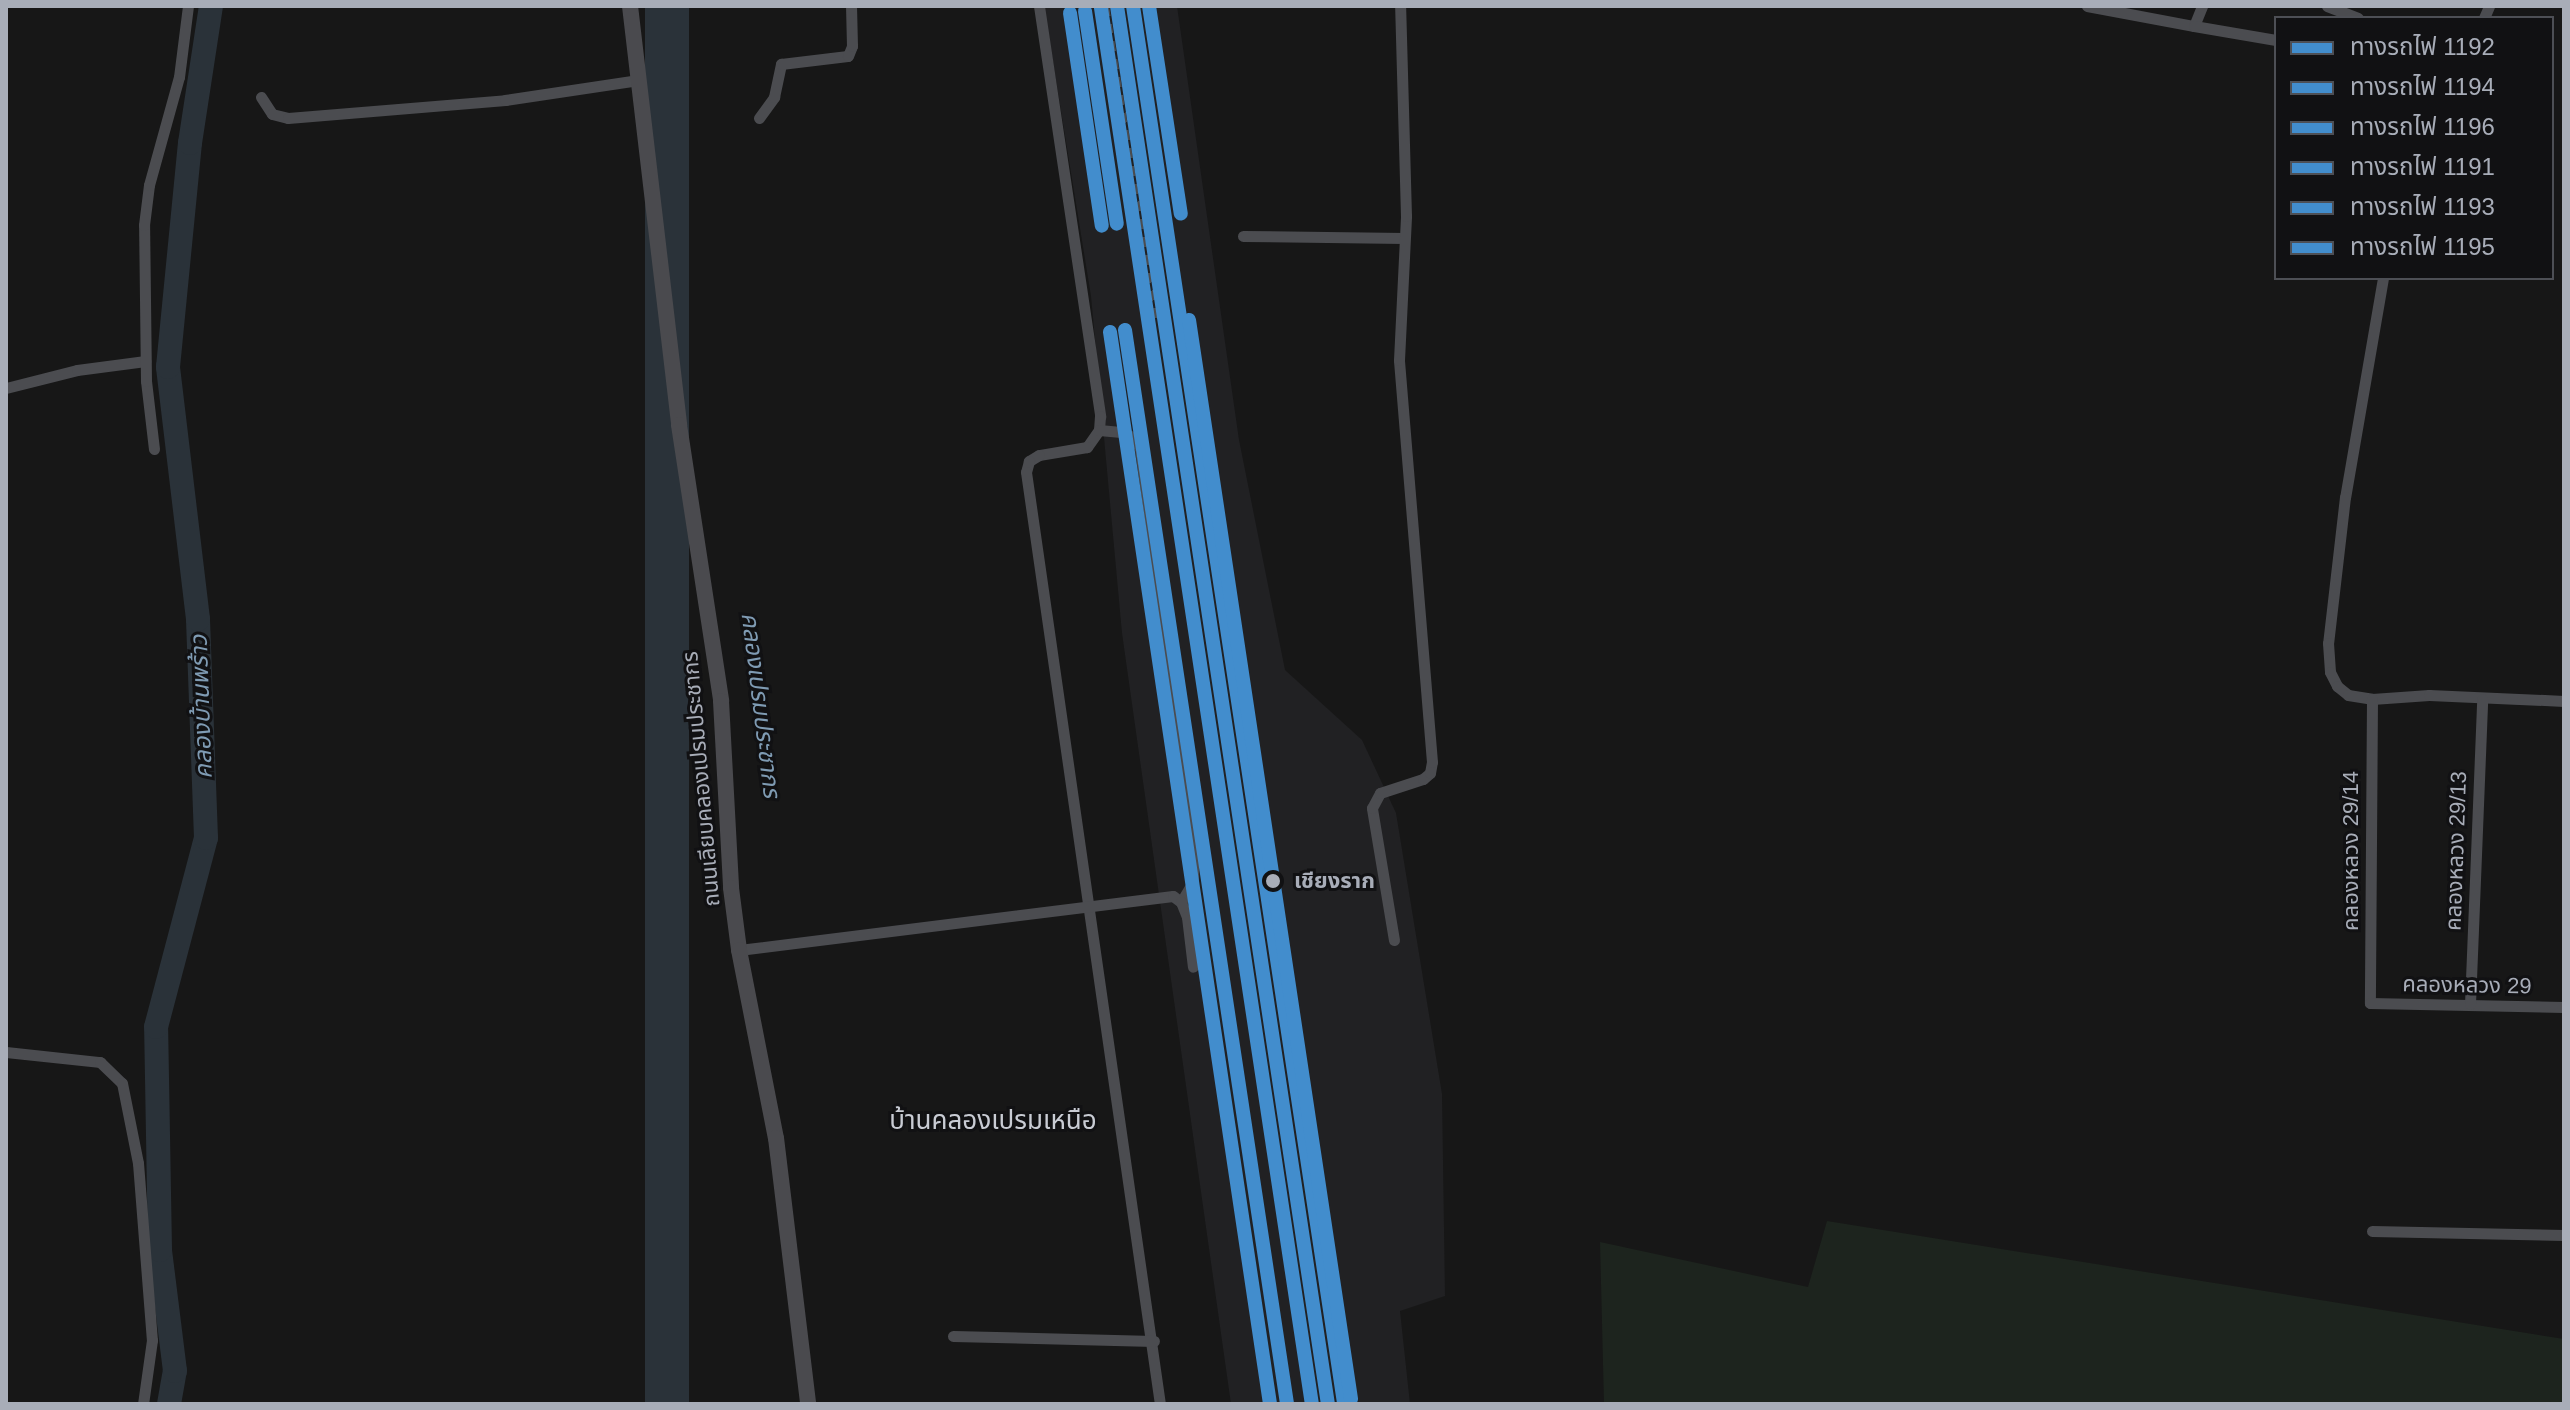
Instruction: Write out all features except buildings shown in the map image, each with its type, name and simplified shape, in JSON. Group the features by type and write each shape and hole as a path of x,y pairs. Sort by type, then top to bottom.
{"street":[{"path":"154,449 145,361 146,201 179,77 188,6"},
{"name":"ถนนเลียบคลองเปรมประชากร","path":"630,6 679,425 721,701 731,888 747,949 776,1138 808,1404"},
{"path":"759,118 774,97 781,64 848,56 852,46 851,6"},
{"path":"1039,6 1099,430 1087,447 1039,455 1029,461 1026,472 1154,1341 1160,1404"},
{"path":"1394,940 1372,808 1380,793 1423,779 1430,773 1432,762 1399,360 1404,238 1400,6"},
{"path":"2087,6 2274,40"},
{"path":"2194,26 2202,6"},
{"path":"2327,6 2348,10"},
{"path":"261,97 272,114 288,118 505,100 639,80"},
{"path":"1243,236 1404,238"},
{"path":"2383,280 2345,497 2328,643 2330,672 2337,686 2348,695 2372,699 2429,695 2564,701"},
{"path":"6,388 77,370 145,361"},
{"path":"1099,430 1121,432 1132,437 1140,448 1194,850 1193,882 1181,902"},
{"name":"คลองหลวง 29/14","path":"2370,1003 2372,699"},
{"name":"คลองหลวง 29/13","path":"2470,1004 2482,699"},
{"path":"747,949 1173,896 1181,902 1187,917 1193,967"},
{"name":"คลองหลวง 29","path":"2370,1003 2564,1007"},
{"path":"6,1052 107,1066 122,1083 138,1163 152,1340 143,1404"},
{"path":"2372,1231 2564,1235"},
{"path":"953,1336 1154,1341"}],"shaded area":[{"path":"1044,6 1177,6 1239,440 1285,670 1362,740 1396,813 1442,1094 1445,1296 1400,1311 1410,1404 1231,1404 1122,633 1091,296"},
{"path":"1827,1221 2564,1339 2564,1404 1604,1404 1600,1242 1808,1287"}],"water":[{"path":"645,6 689,6 689,1404 645,1404"}],"waterway":[{"name":"คลองบ้านพร้าว","path":"169,1404 175,1371 160,1250 156,1027 206,838 198,619 168,367 190,143 211,6"}],"railway":[{"path":"1107,6 1157,325"},
{"path":"1129,6 1345,1404"}],"rail line":[{"name":"1192","path":"1117,6 1328,1404"},
{"name":"1196","path":"1133,6 1344,1402"},
{"name":"1193","path":"1149,6 1181,214"},
{"name":"1194","path":"1101,8 1312,1404"},
{"name":"1191","path":"1085,11 1117,224"},
{"name":"1195","path":"1070,13 1102,226"},
{"name":"1193","path":"1189,320 1351,1399"},
{"name":"1191","path":"1125,330 1287,1404"},
{"name":"1195","path":"1110,332 1270,1404"}],"place":[{"name":"เชียงราก","path":"1273,881"}],"district":[{"name":"บ้านคลองเปรมเหนือ","path":"993,1121"}],"water label":[{"name":"คลองเปรมประชากร","path":"761,705"}]}
